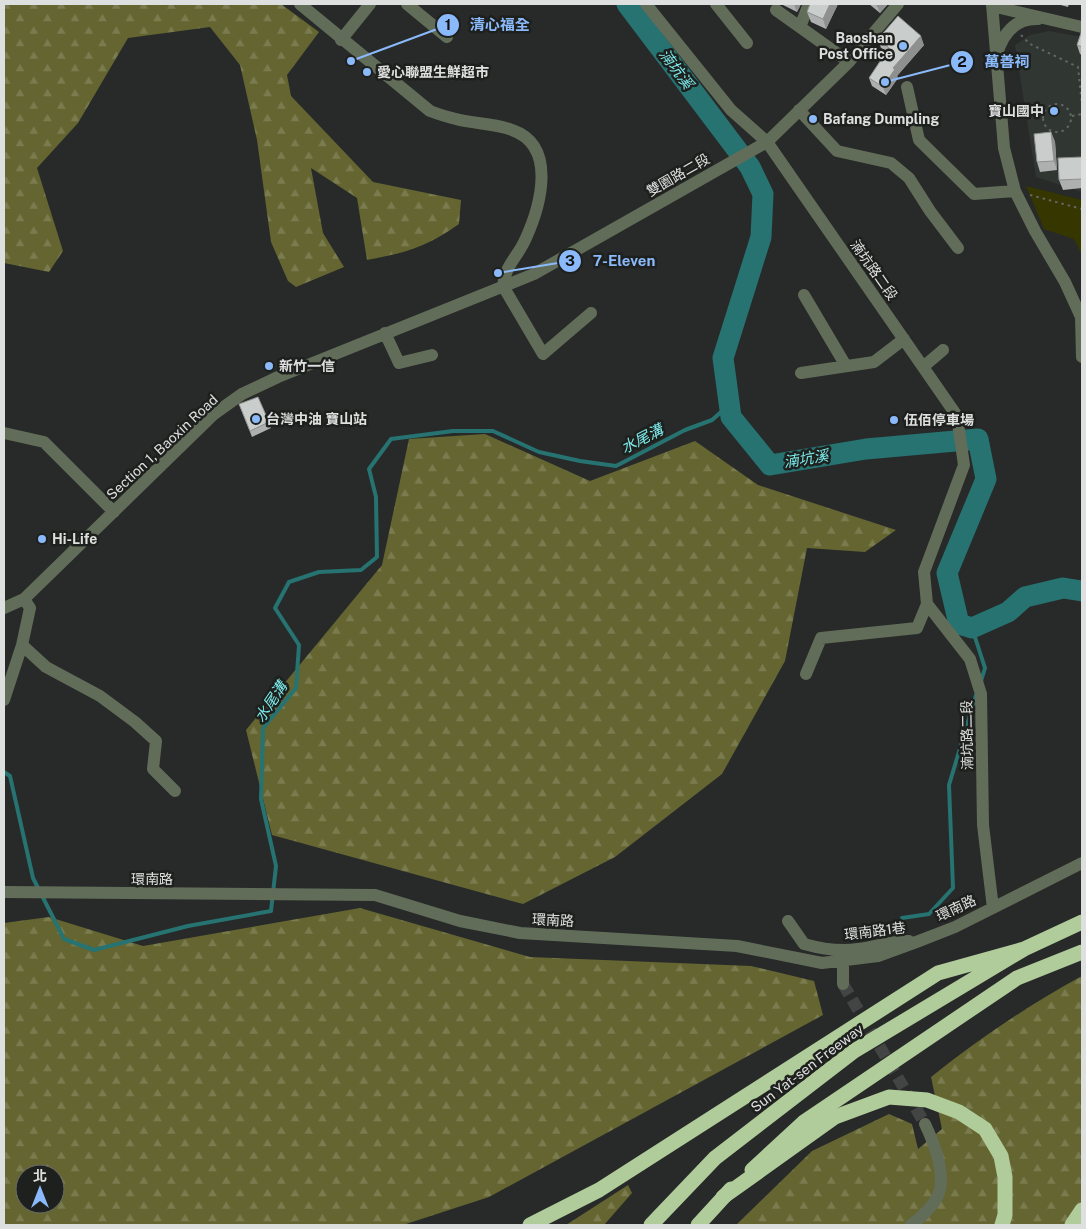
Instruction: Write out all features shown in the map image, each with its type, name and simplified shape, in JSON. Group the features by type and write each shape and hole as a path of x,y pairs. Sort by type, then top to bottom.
{"highway":[{"name":"Sun Yat-sen Freeway","path":"651,1225 716,1158 854,1051 1024,949 1082,922"},
{"path":"530,1225 599,1190 938,973 1024,949"},
{"path":"698,1225 723,1197 804,1122 1017,978 1082,952"},
{"path":"723,1197 835,1117 889,1098 927,1100 959,1112 985,1129 1001,1156 1005,1177 1002,1225"},
{"path":"1072,1225 1082,1210"}],"street":[{"path":"300,4 341,40 430,111 456,119 514,130 527,140 540,160 542,180 539,205 525,240 504,272 503,286 543,354 591,313"},
{"path":"341,40 370,4"},
{"path":"407,4 447,37"},
{"name":"湳坑路二段","path":"646,4 731,110 767,142 957,416 964,465 924,572 926,604 970,659 981,694 983,825 993,908"},
{"path":"716,4 747,43"},
{"path":"800,26 809,4"},
{"name":"雙園路二段","path":"503,286 534,274 767,142 849,62 898,4"},
{"path":"1082,27 992,5 1004,148 1016,191 1035,231 1065,282 1081,317 1082,356"},
{"path":"776,10 849,62"},
{"path":"996,59 1001,42 1012,26 1028,19 1053,20"},
{"path":"907,87 919,140 974,194 1016,191"},
{"path":"800,110 837,151 891,163 903,173 958,248"},
{"name":"Section 1, Baoxin Road","path":"4,608 24,599 214,414 242,394 278,376 503,286"},
{"path":"804,295 846,366"},
{"path":"385,333 399,363 432,355"},
{"path":"801,373 874,362 904,339"},
{"path":"923,367 943,350"},
{"path":"4,433 44,442 114,512"},
{"path":"4,700 22,645 30,608 24,599"},
{"path":"806,674 821,638 917,628 926,604"},
{"path":"22,645 46,667 100,696 136,722 156,741 153,769 175,791"},
{"name":"環南路","path":"4,892 54,894 375,895 460,921 520,933 737,946 822,963 843,962 878,956 919,941 955,927 1082,863"},
{"name":"環南路1巷","path":"788,921 804,944 830,950 858,949 895,941 919,941"},
{"path":"843,962 843,984"},
{"path":"911,1225 928,1209 940,1190 939,1167 926,1124"}],"path":[{"path":"1020,34 1030,44 1082,68"},
{"path":"865,43 888,62"},
{"path":"1078,67 1082,105"},
{"path":"1055,104 1064,105 1072,116 1066,128 1058,132 1048,129 1043,121 1044,112 1055,104"},
{"path":"1072,116 1082,114"},
{"path":"1016,191 1082,210"}],"shaded area":[{"name":"寶山國中","path":"1049,31 1082,37 1082,192 1036,177 1015,45 1030,35"},
{"path":"1026,186 1082,200 1082,255 1074,239 1044,229"}],"green space":[{"path":"4,4 281,4 319,32 287,75 291,96 373,182 461,200 459,224 426,244 393,255 367,260 357,198 311,168 323,233 344,267 296,287 288,281 271,242 257,140 240,65 210,27 128,38 78,123 37,168 63,251 49,272 4,263"},
{"path":"485,434 590,481 695,441 758,485 896,530 865,552 807,548 785,661 722,774 615,857 523,904 272,835 246,730 382,565 409,439"},
{"path":"360,908 530,957 751,966 814,981 823,1015 489,1197 403,1225 4,1225 4,923 49,917 143,946"},
{"path":"1082,976 1082,1225 736,1225 812,1151 889,1114 912,1124 918,1149 942,1129 931,1077 1004,1023"},
{"path":"628,1185 632,1193 604,1225 566,1225"}],"building":[{"path":"810,4 830,4 823,19 807,12"},
{"path":"898,16 921,36 893,68 895,69 883,87 869,78 889,48 878,39"},
{"path":"1082,30 1082,47 1077,45"},
{"path":"1051,132 1054,161 1037,162 1034,134"},
{"path":"1082,157 1082,179 1059,180 1058,158"},
{"name":"台灣中油 寶山站","path":"258,397 269,422 250,431 239,404"}],"waterway":[{"name":"湳坑溪","path":"627,4 750,167 763,194 761,237 723,358 731,417 770,465 866,449 978,439 986,479 947,573 959,624 972,628 1008,612 1025,597 1063,588 1082,591"},
{"name":"水尾溝","path":"4,772 10,776 33,878 64,939 94,950 188,926 271,911 276,866 261,799 263,728 296,688 299,645 275,608 289,582 319,572 361,570 377,557 376,497 369,469 391,439 453,431 493,431 539,452 580,461 616,466 685,430 712,420 729,405"},
{"path":"972,628 985,668 981,681"},
{"path":"902,918 929,914 953,888 949,785 976,695"}],"tunnel":[{"path":"843,984 925,1124"}],"place":[{"name":"Baoshan Post Office","path":"903,46"},
{"name":"清心福全","path":"351,61"},
{"name":"愛心聯盟生鮮超市","path":"367,72"},
{"name":"萬善祠","path":"885,82"},
{"name":"寶山國中","path":"1054,111"},
{"name":"Bafang Dumpling","path":"813,119"},
{"name":"7-Eleven","path":"498,273"},
{"name":"新竹一信","path":"269,366"},
{"name":"台灣中油 寶山站","path":"256,419"},
{"name":"伍佰停車場","path":"894,420"},
{"name":"Hi-Life","path":"42,539"}]}
